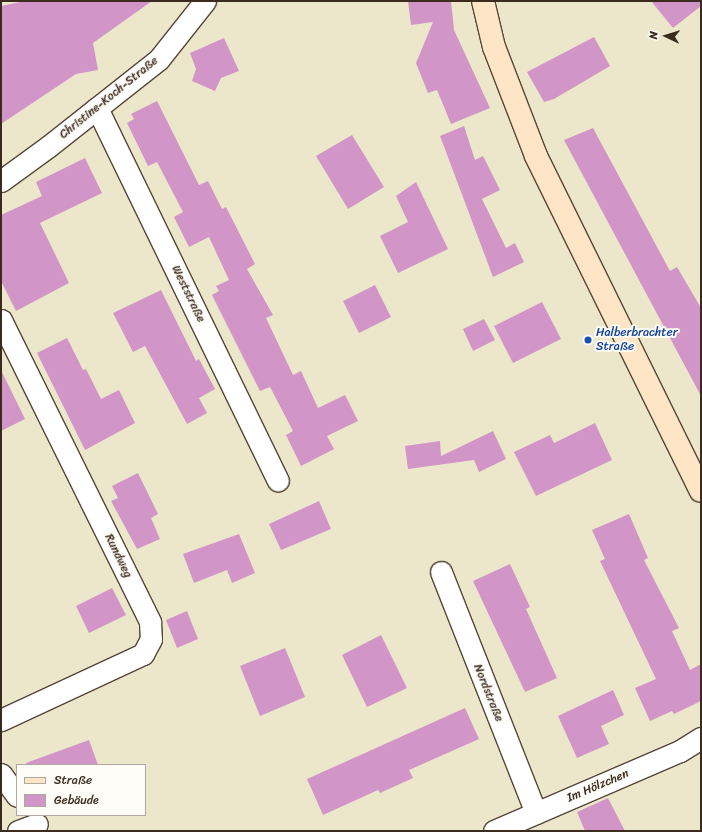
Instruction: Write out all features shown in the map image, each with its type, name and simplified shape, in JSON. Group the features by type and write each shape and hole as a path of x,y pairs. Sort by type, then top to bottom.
{"main road":[{"path":"483,1 494,47 536,156 701,491"}],"street":[{"name":"Christine-Koch-Straße","path":"1,181 98,108 159,58 205,1"},
{"name":"Weststraße","path":"98,108 278,480"},
{"name":"Rundweg","path":"1,320 150,622 151,638 144,654 1,720"},
{"name":"Nordstraße","path":"441,572 536,813"},
{"name":"Im Hölzchen","path":"494,831 680,751 701,738"},
{"path":"1,774 16,795"},
{"path":"18,831 37,823"}],"building":[{"path":"25,1 152,1 93,43 98,70 76,74 1,124 1,6"},
{"path":"408,1 451,1 454,30 490,108 451,124 437,90 428,93 416,63 433,22 411,25"},
{"path":"651,1 701,1 701,6 673,28"},
{"path":"594,37 610,66 554,99 544,102 527,72"},
{"path":"224,38 239,71 221,78 215,91 192,81 196,69 190,53"},
{"path":"157,101 199,185 208,181 222,209 226,207 255,264 247,269 273,315 266,318 293,375 301,371 318,408 345,395 358,421 327,436 334,449 301,466 286,435 293,431 270,387 260,391 212,295 219,291 216,286 229,280 209,237 189,247 174,217 183,212 157,162 148,166 127,123 134,119 131,114"},
{"path":"464,126 475,160 483,156 500,190 482,199 506,248 515,243 524,262 493,277 440,136"},
{"path":"593,128 670,271 677,267 701,308 701,396 564,140"},
{"path":"352,135 384,187 348,209 316,156"},
{"path":"85,158 102,193 40,223 69,283 16,311 1,281 1,215 42,196 36,182"},
{"path":"416,182 448,249 398,273 380,236 408,222 396,196"},
{"path":"375,285 391,317 359,333 343,301"},
{"path":"161,290 196,361 199,359 215,389 199,398 207,413 187,424 145,346 133,352 113,313"},
{"path":"542,302 561,339 513,363 494,326"},
{"path":"484,319 495,340 473,351 463,329"},
{"path":"67,338 83,370 86,369 101,399 119,390 135,423 85,450 37,353"},
{"path":"1,370 25,419 1,431"},
{"path":"595,423 612,460 536,496 514,452 550,435 554,443"},
{"path":"493,431 506,459 479,472 474,460 408,469 405,446 440,441 441,456"},
{"path":"138,473 158,514 151,518 160,539 137,549 111,501 118,498 112,486"},
{"path":"319,501 331,529 281,550 269,524"},
{"path":"629,514 648,558 644,560 679,628 672,631 690,670 701,664 701,701 674,714 672,711 650,721 635,688 656,679 600,561 605,559 592,530"},
{"path":"239,534 255,573 232,583 227,570 194,583 183,554"},
{"path":"510,564 530,607 526,609 557,678 525,692 473,581"},
{"path":"112,588 126,615 89,633 76,606"},
{"path":"187,611 198,639 177,648 166,620"},
{"path":"381,635 407,688 367,707 342,655"},
{"path":"285,648 305,697 260,716 240,666"},
{"path":"613,690 624,715 601,726 609,744 577,758 558,716"},
{"path":"465,708 479,739 409,770 413,778 380,793 378,790 323,815 307,779"},
{"path":"89,740 98,764 26,764"},
{"path":"608,798 625,831 585,831 577,812"}],"place":[{"name":"Halberbrachter Straße","path":"588,340"}]}
